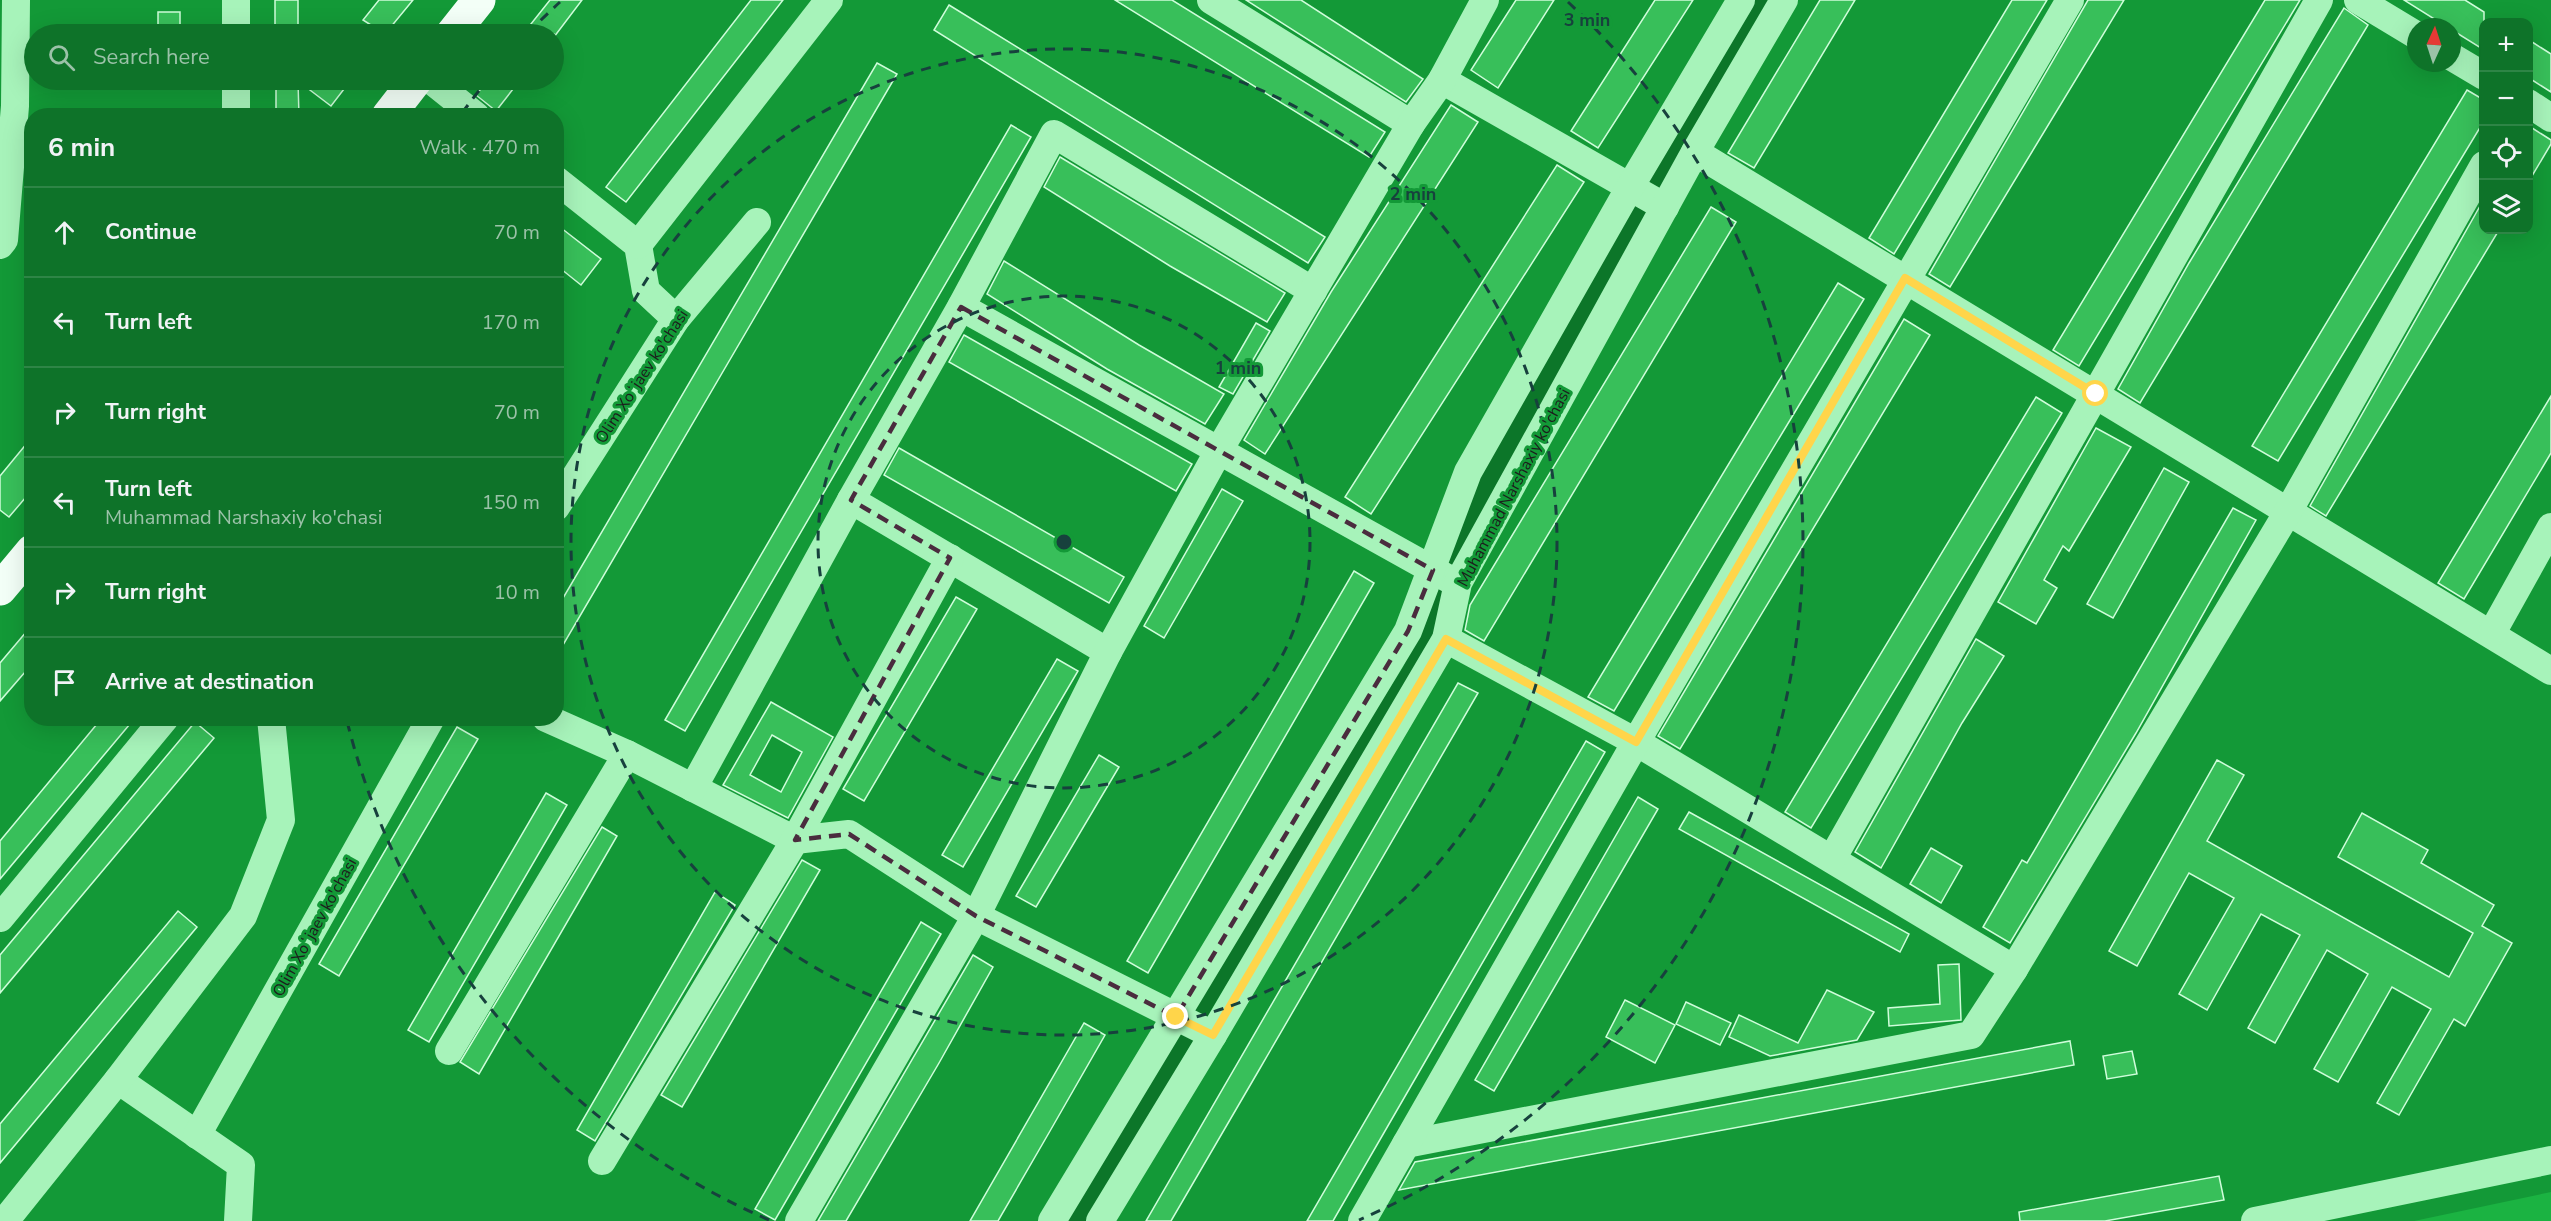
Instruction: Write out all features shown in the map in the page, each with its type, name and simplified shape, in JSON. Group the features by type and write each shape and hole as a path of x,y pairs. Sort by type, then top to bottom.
{"main road":[{"path":"460,24 479,0"},
{"path":"394,108 408,90"},
{"path":"0,589 24,560"}],"street":[{"path":"0,245 4,240 15,106 16,0"},
{"path":"236,0 236,24"},
{"path":"638,245 829,0"},
{"path":"1211,0 1411,124"},
{"path":"799,1221 976,916 1108,652 1218,452 1411,124 1442,80 1485,0"},
{"path":"1052,1221 1408,631 1433,570 1468,472 1630,187 1741,0"},
{"name":"Muhammad Narshaxiy ko'chasi","path":"1100,1221 1213,1035 1446,639 1458,583 1695,152 1784,0"},
{"path":"1362,1221 1905,278 2070,0"},
{"path":"1832,859 2319,0"},
{"path":"2358,0 2407,30"},
{"path":"2461,62 2479,73"},
{"path":"1442,80 1665,207"},
{"path":"236,90 236,108"},
{"path":"444,90 466,108"},
{"path":"2533,106 2551,118"},
{"path":"693,788 851,500 961,307 1054,135 1313,291"},
{"path":"1695,152 2492,633 2551,671"},
{"path":"1406,1144 1971,1035 2014,969 2289,510 2479,174"},
{"path":"564,186 638,245 646,291 676,319"},
{"name":"Olim Xoʻjaev ko'chasi","path":"564,494 676,319 757,222"},
{"path":"961,307 1218,452 1458,583"},
{"path":"851,500 1108,652"},
{"path":"2492,633 2551,527"},
{"path":"602,1161 795,840 950,558"},
{"path":"1446,639 1636,742 2014,969"},
{"path":"0,918 158,726"},
{"path":"5,1221 118,1080 243,916 281,820 272,726"},
{"name":"Olim Xoʻjaev ko'chasi","path":"197,1135 426,726"},
{"path":"564,726 627,754 795,840 849,834 976,916 1213,1035"},
{"path":"449,1051 627,754"},
{"path":"118,1080 241,1165 238,1221"},
{"path":"2255,1221 2551,1160"}],"highlighted area":[{"path":"961,307 1433,570 1408,631 1176,1017 976,916 849,834 795,840 950,558 851,500"}],"green space":[{"path":"2551,1192 2551,1221 2414,1221"}],"building":[{"path":"275,0 298,0 298,24 275,24"},
{"path":"379,0 413,0 393,24 369,24 363,20"},
{"path":"550,0 582,0 564,24 531,24"},
{"path":"751,0 783,0 626,202 606,187"},
{"path":"1115,0 1172,0 1385,132 1369,157"},
{"path":"1246,0 1301,0 1423,79 1406,102"},
{"path":"1516,0 1554,0 1498,88 1471,70"},
{"path":"1655,0 1693,0 1598,148 1571,131"},
{"path":"1820,0 1855,0 1754,168 1728,153"},
{"path":"2012,0 2047,0 1894,254 1869,238"},
{"path":"2088,0 2124,0 1950,287 1929,274"},
{"path":"2265,0 2300,0 2079,366 2053,350"},
{"path":"2404,0 2465,0 2484,12 2484,18 2479,18 2479,47 2461,36 2461,18 2433,18"},
{"path":"949,5 1325,237 1308,263 934,30"},
{"path":"2344,8 2368,25 2140,403 2118,389 2189,263"},
{"path":"158,12 180,12 180,24 158,24"},
{"path":"2533,43 2551,54 2551,92 2533,81"},
{"path":"877,63 897,74 564,643 564,596"},
{"path":"276,90 298,90 299,108 276,108"},
{"path":"310,90 343,90 331,106"},
{"path":"480,90 512,90 498,108 492,108 476,95"},
{"path":"2467,90 2479,97 2479,129 2278,461 2252,446"},
{"path":"1451,105 1478,122 1265,454 1244,440 1331,292"},
{"path":"1011,125 1031,137 685,731 665,720"},
{"path":"2533,129 2551,140 2551,144 2533,174"},
{"path":"1060,157 1285,293 1267,322 1170,266 1044,187"},
{"path":"1557,165 1584,182 1371,514 1345,497"},
{"path":"1711,207 1736,222 1484,641 1465,630 1470,605"},
{"path":"2479,208 2479,234 2497,234 2326,516 2310,506"},
{"path":"564,230 601,259 581,285 564,271"},
{"path":"1004,261 1139,345 1224,394 1205,424 1107,369 987,294"},
{"path":"1838,283 1864,299 1614,711 1588,697"},
{"path":"1904,319 1930,335 1680,749 1658,736"},
{"path":"1256,323 1270,331 1233,394 1219,387"},
{"path":"964,335 1192,464 1176,491 949,362"},
{"path":"2551,396 2551,453 2464,599 2438,583"},
{"path":"2036,397 2062,413 1811,828 1785,812"},
{"path":"2096,428 2131,447 2069,551 2063,546 2044,580 2057,588 2036,624 1998,602"},
{"path":"24,447 24,499 9,517 0,510 0,476"},
{"path":"899,448 1124,577 1109,603 884,475"},
{"path":"2164,468 2189,482 2113,618 2087,604"},
{"path":"1222,489 1243,501 1164,638 1144,626"},
{"path":"2233,508 2256,520 2136,733 2010,943 1983,927 2022,860 2027,863"},
{"path":"1354,571 1374,583 1148,973 1127,961"},
{"path":"956,597 977,609 864,801 843,789"},
{"path":"24,634 24,673 0,701 0,663"},
{"path":"1976,639 2004,656 1962,723 1881,868 1855,852"},
{"path":"1057,659 1078,671 963,867 942,855"},
{"path":"1458,683 1478,693 1171,1221 1146,1221"},
{"path":"771,702 833,737 788,818 723,785","holes":["772,735 802,752 781,792 750,775"]},
{"path":"95,726 128,726 0,879 0,841"},
{"path":"192,726 200,726 214,738 0,993 0,955"},
{"path":"457,727 478,739 339,976 319,964"},
{"path":"1586,741 1605,752 1333,1221 1307,1221"},
{"path":"1099,755 1119,767 1036,907 1016,896"},
{"path":"2217,760 2244,775 2207,841 2449,977 2473,933 2338,857 2362,813 2428,850 2421,863 2494,905 2482,926 2512,943 2465,1026 2454,1019 2399,1115 2377,1103 2431,1009 2392,987 2338,1082 2314,1069 2368,974 2327,950 2275,1043 2248,1028 2300,935 2261,914 2207,1010 2179,994 2234,898 2189,873 2137,966 2109,951"},
{"path":"546,793 567,805 429,1042 408,1030"},
{"path":"1638,797 1658,809 1494,1091 1475,1080"},
{"path":"1689,812 1909,934 1900,952 1679,829"},
{"path":"602,827 617,836 479,1074 460,1062"},
{"path":"1931,848 1962,866 1941,903 1910,884"},
{"path":"802,860 820,870 682,1107 661,1095"},
{"path":"715,892 735,905 595,1141 577,1130"},
{"path":"178,911 197,927 0,1163 0,1124"},
{"path":"921,922 941,934 775,1220 755,1209"},
{"path":"973,955 993,967 939,1063 846,1221 818,1221"},
{"path":"1959,964 1961,1020 1889,1026 1888,1008 1940,1004 1938,965"},
{"path":"1827,990 1874,1012 1857,1040 1770,1056 1729,1037 1739,1015 1798,1043"},
{"path":"1625,1000 1675,1025 1655,1063 1606,1037"},
{"path":"1686,1002 1731,1023 1720,1045 1676,1024"},
{"path":"1084,1023 1105,1035 1050,1131 998,1221 970,1221"},
{"path":"2070,1041 2074,1065 1399,1190 1415,1162"},
{"path":"2132,1051 2137,1074 2107,1079 2103,1056"},
{"path":"2219,1176 2224,1200 2105,1221 2020,1221 2019,1212"}],"waterway":[{"path":"1656,181 1763,0"},
{"path":"1075,1221 1212,988 1413,671 1485,483 1583,317 1638,213"}],"route":[{"path":"1176,1017 1213,1035 1446,639 1636,742 1905,278 2096,394"}]}
